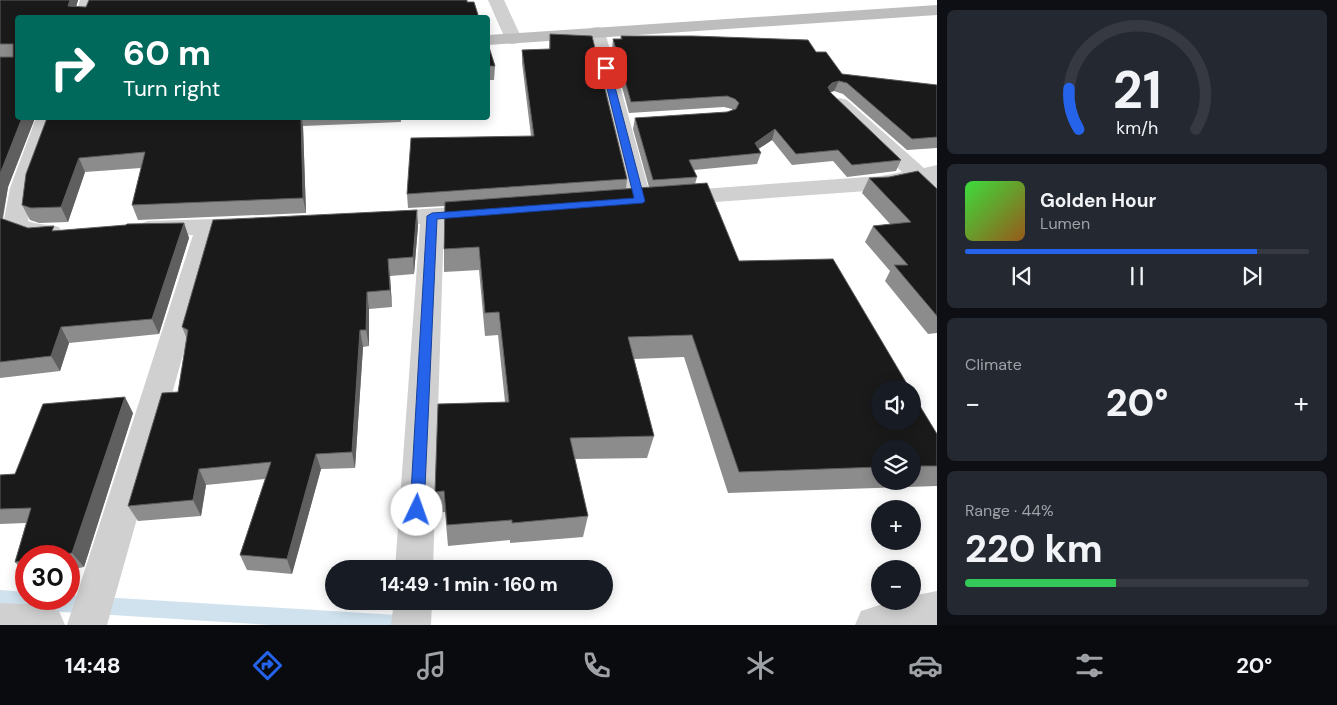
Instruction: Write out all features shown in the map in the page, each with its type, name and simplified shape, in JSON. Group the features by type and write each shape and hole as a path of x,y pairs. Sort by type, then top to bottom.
{"street":[{"path":"83,15 88,0 94,0"},
{"path":"496,0 513,39"},
{"path":"490,40 937,10"},
{"path":"597,32 630,121 630,201 881,183 928,174"},
{"path":"835,99 928,174 937,192"},
{"path":"45,120 10,189 15,224 37,233 70,231"},
{"path":"354,220 502,211"},
{"path":"414,560 432,216"},
{"path":"127,229 266,225"},
{"path":"87,625 207,228"},
{"path":"411,625 412,610"},
{"path":"875,625 937,610"},
{"path":"0,623 45,625"}],"building":[{"path":"0,0 70,0 68,6 86,7 89,0 467,0 467,2 474,2 478,15 15,15 15,120 21,120 0,174 0,57 13,57 13,44 0,44"},
{"path":"550,34 592,36 627,179 407,194 411,138 534,136 522,50 550,49"},
{"path":"621,36 693,36 808,40 816,52 826,52 842,74 937,85 937,137 912,139 847,83 839,81 832,83 828,87 831,93 901,160 852,165 838,150 796,154 775,129 755,143 761,153 689,160 697,177 653,180 635,118 727,112 736,109 739,103 727,96 631,102 613,39 622,39"},
{"path":"490,50 495,66 490,66"},
{"path":"46,120 301,120 303,198 132,205 145,152 79,158 61,207 31,208 22,205 26,174"},
{"path":"918,171 937,189 937,316 894,265 908,265 873,226 911,222 869,178 889,177"},
{"path":"707,183 739,261 833,259 905,380 871,380 871,430 921,430 921,408 937,434 937,466 921,466 921,440 871,440 871,467 739,472 692,335 628,337 654,436 570,438 588,516 512,523 512,520 447,525 444,491 435,492 438,404 509,402 499,312 485,313 479,247 444,249 445,202"},
{"path":"417,210 413,257 388,259 390,290 367,292 366,330 360,330 352,452 316,454 287,559 240,555 271,462 199,469 193,500 128,506 162,393 178,392 188,330 182,327 213,220"},
{"path":"0,218 28,228 54,226 52,231 127,224 184,223 152,319 61,327 51,356 0,362"},
{"path":"125,397 75,545 20,545 31,508 0,509 0,475 15,474 43,404"}],"waterway":[{"path":"0,599 413,625"}],"route":[{"path":"417,510 432,216 640,201 606,68"}]}
